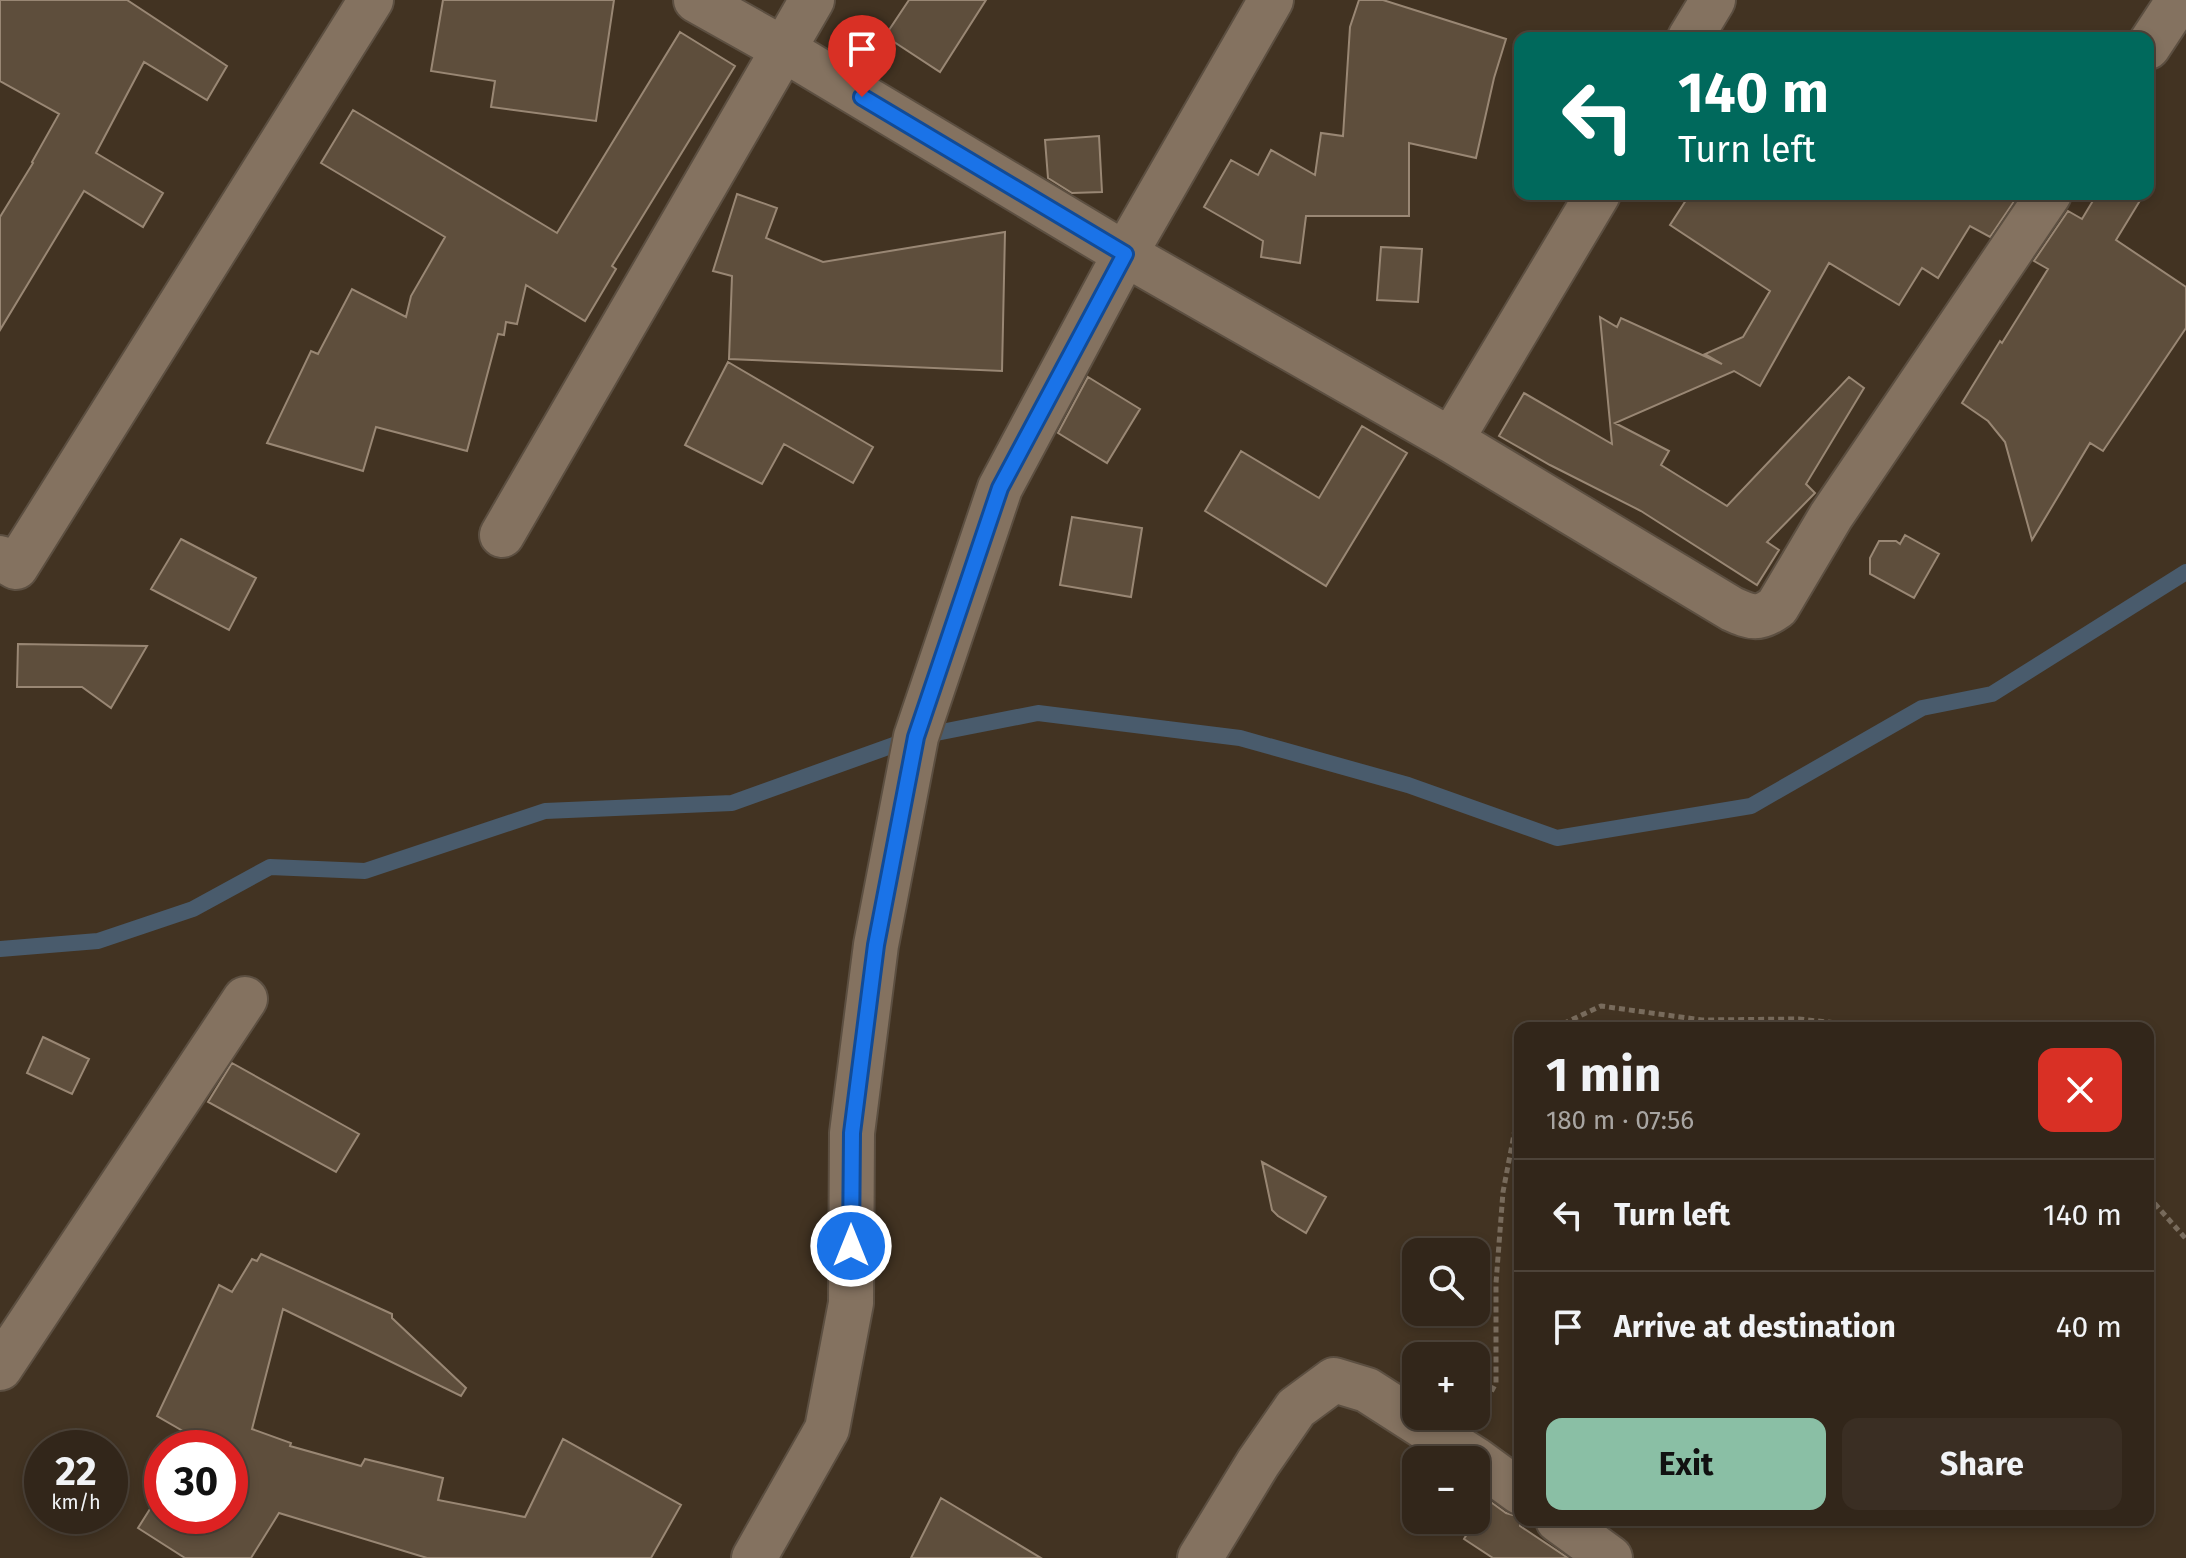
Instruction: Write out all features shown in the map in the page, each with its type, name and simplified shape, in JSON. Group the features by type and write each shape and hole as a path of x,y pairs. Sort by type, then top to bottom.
{"street":[{"path":"0,558 16,567 371,0"},
{"path":"696,0 1125,254 1451,440 1750,617 1766,615 1777,607 1831,516 2045,200"},
{"path":"502,535 812,0"},
{"path":"754,1558 827,1429 851,1303 852,1133 876,945 916,737 1000,488 1125,254 1271,0"},
{"path":"1694,32 1713,0"},
{"path":"2154,38 2179,0"},
{"path":"1451,440 1594,200"},
{"path":"0,1368 245,999"},
{"path":"1200,1558 1296,1408 1334,1380 1367,1390 1455,1446"},
{"path":"1490,1470 1514,1488"},
{"path":"1566,1526 1610,1558"}],"path":[{"path":"1567,1022 1601,1006 1702,1020 1799,1019 1827,1022"},
{"path":"1474,1446 1496,1383 1496,1283 1503,1192 1514,1134"},
{"path":"2154,1203 2186,1239"}],"building":[{"path":"0,0 127,0 227,66 207,100 144,62 96,153 163,193 143,227 84,191 0,330 0,217 59,114 0,81"},
{"path":"443,0 614,0 596,121 491,107 495,81 431,71"},
{"path":"909,0 986,0 940,72 885,36"},
{"path":"1359,0 1383,0 1506,39 1476,158 1409,143 1409,216 1306,216 1300,263 1261,257 1263,241 1204,207 1231,160 1258,175 1271,150 1315,175 1321,133 1343,136 1350,27"},
{"path":"680,32 735,66 612,266 616,269 585,321 526,285 517,324 506,322 504,335 498,334 467,451 376,427 363,471 267,443 311,351 318,354 352,289 406,317 411,296 445,237 321,163 353,110 557,233"},
{"path":"1099,136 1102,192 1072,193 1048,178 1045,140"},
{"path":"737,194 777,208 766,238 823,262 1005,232 1002,371 729,359 732,276 713,271"},
{"path":"1686,200 2015,200 1990,237 1970,226 1938,278 1922,268 1899,305 1829,263 1760,386 1734,371 1615,423 1669,451 1661,465 1727,506 1849,377 1864,388 1806,484 1815,493 1767,542 1779,550 1757,585 1641,511 1499,436 1524,393 1612,444 1600,317 1617,327 1621,318 1722,364 1705,354 1743,337 1770,291 1670,225"},
{"path":"2093,200 2140,200 2116,240 2186,287 2186,328 2103,451 2090,443 2032,540 2005,442 1988,421 1962,403 2048,269 2034,261 2068,211 2082,219"},
{"path":"1381,247 1422,249 1418,302 1377,300"},
{"path":"728,362 873,447 853,483 784,444 762,484 685,445"},
{"path":"1088,377 1140,409 1107,463 1058,433"},
{"path":"1362,426 1407,453 1326,586 1205,511 1241,451 1319,498"},
{"path":"1072,517 1142,528 1131,597 1060,585"},
{"path":"1905,535 1939,554 1914,598 1870,574 1870,558 1879,541 1896,541 1900,544"},
{"path":"181,539 256,578 229,630 151,589"},
{"path":"18,644 147,646 111,708 82,687 17,687"},
{"path":"43,1037 89,1059 72,1094 27,1073"},
{"path":"232,1063 359,1134 336,1172 208,1102"},
{"path":"1262,1162 1326,1197 1306,1233 1272,1210"},
{"path":"261,1254 392,1314 392,1318 466,1388 461,1396 283,1309 252,1429 291,1443 290,1446 361,1466 365,1459 443,1478 438,1500 525,1517 563,1439 681,1505 651,1558 427,1558 279,1513 251,1558 185,1558 147,1534 248,1534 248,1430 181,1430 157,1416 219,1285 232,1292 252,1259 257,1261"},
{"path":"941,1498 1041,1558 911,1558"},
{"path":"1490,1501 1514,1515 1514,1526 1520,1526 1568,1558 1493,1558 1464,1539 1467,1534 1490,1534"}],"waterway":[{"path":"0,949 98,941 193,909 270,867 365,871 545,811 732,803 916,737 1038,713 1240,738 1408,785 1557,838 1751,806 1922,708 1992,694 2186,572"}],"route":[{"path":"851,1246 852,1133 876,945 916,737 1000,488 1125,254 862,97"}]}
